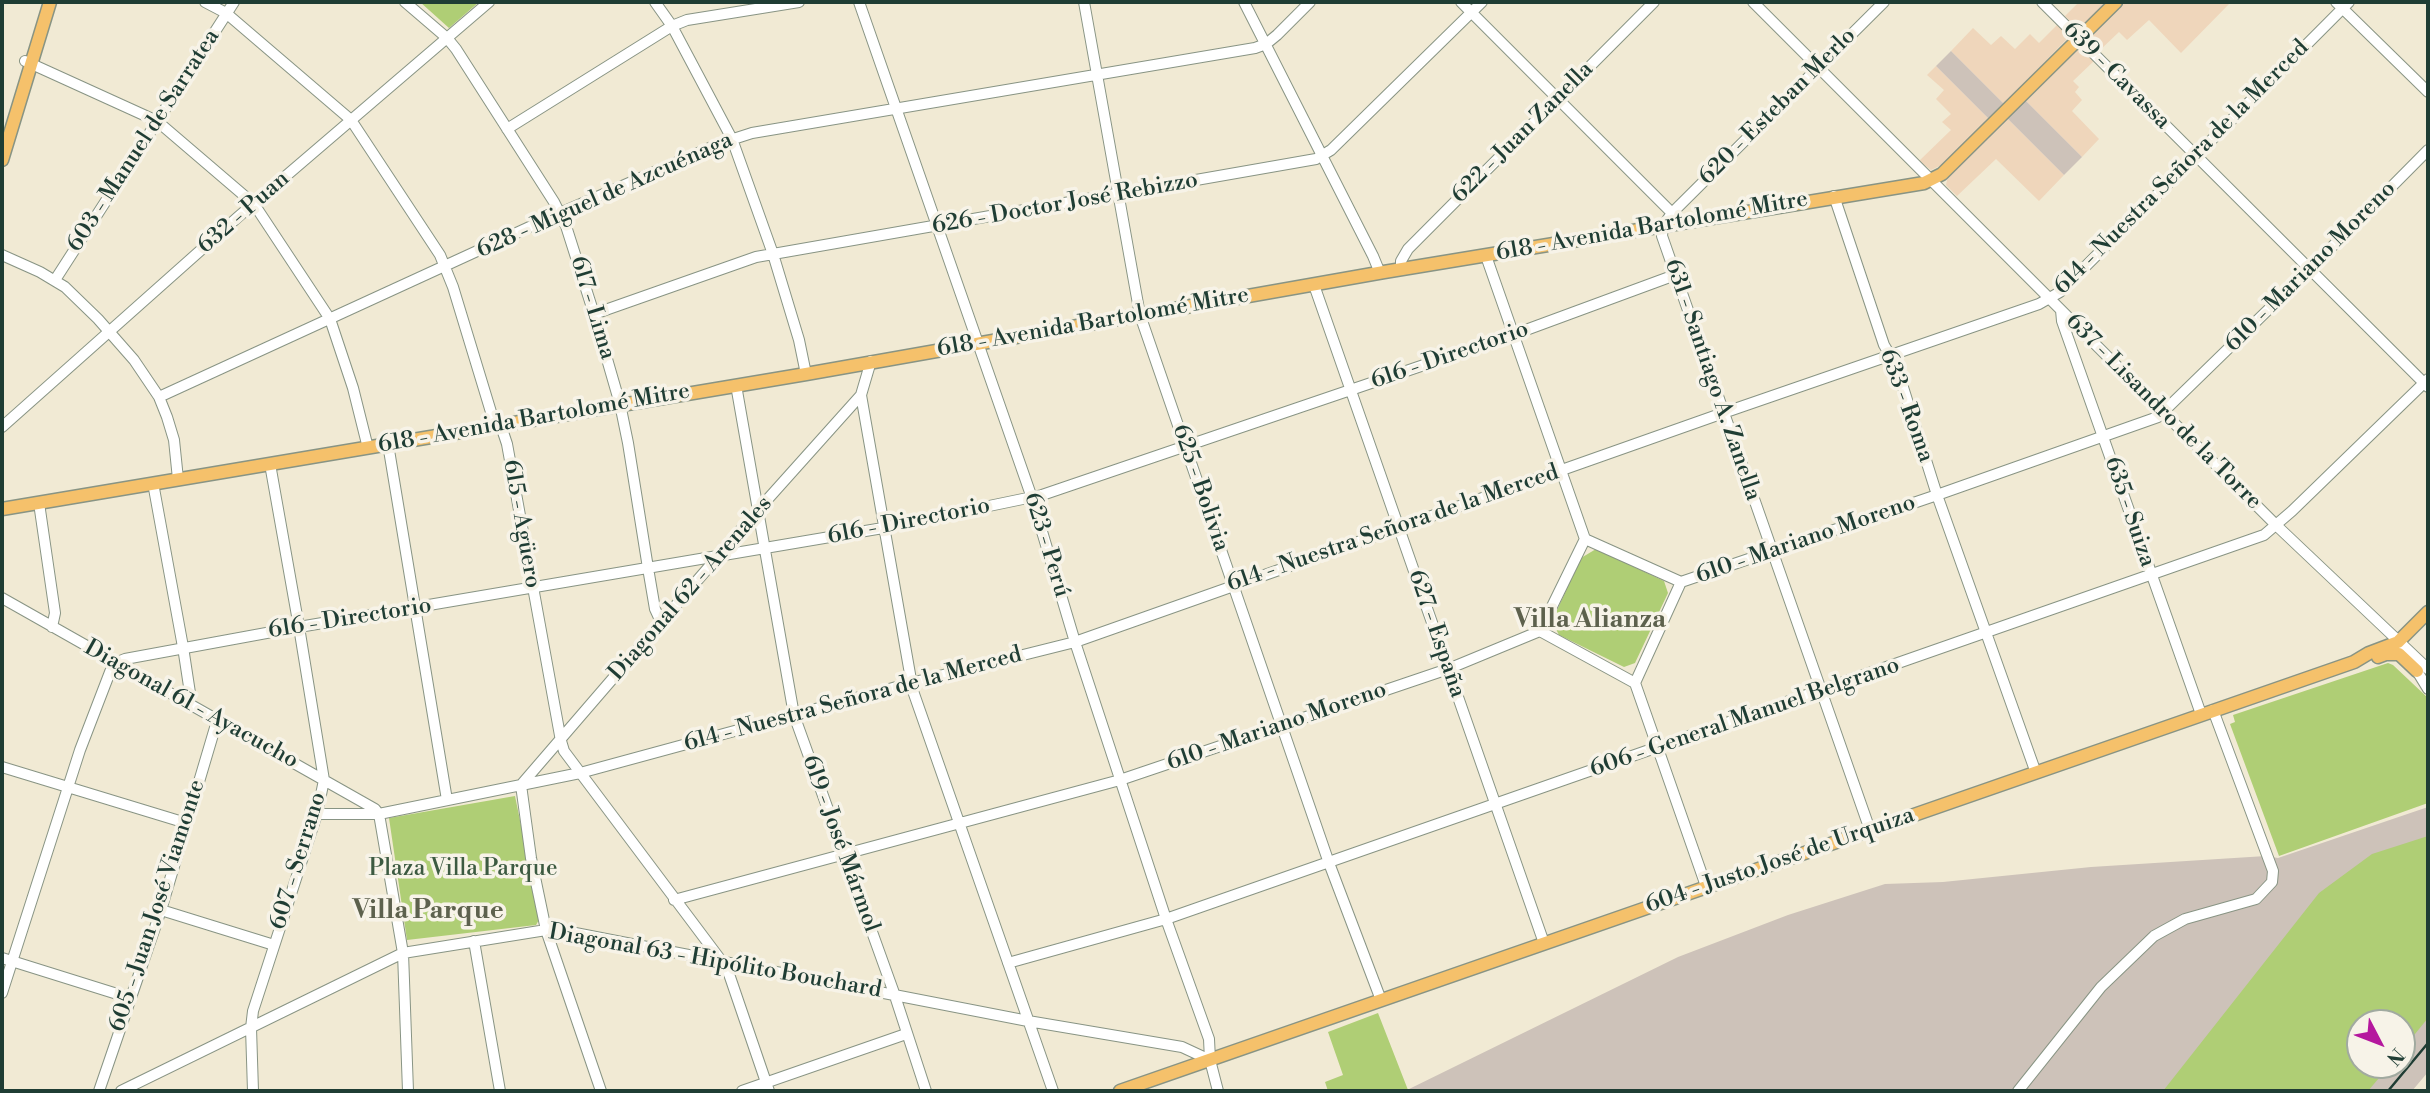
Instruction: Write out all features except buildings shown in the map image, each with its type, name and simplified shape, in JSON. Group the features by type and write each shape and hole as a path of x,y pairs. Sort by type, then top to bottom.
{"main road":[{"path":"2,160 44,2"},
{"path":"2,138 50,2"},
{"name":"618 - Avenida Bartolomé Mitre","path":"2,509 1931,180 1942,174 2116,2"},
{"name":"604 - Justo José de Urquiza","path":"1120,1091 2354,662 2398,642 2428,612"},
{"path":"2354,662 2395,653 2425,672"}],"street":[{"name":"615 - Agüero","path":"205,2 226,13 351,120 446,267 491,412 507,444 561,741 570,761 723,963 768,1087"},
{"name":"603 - Manuel de Sarratea","path":"55,280 234,2"},
{"name":"617 - Lima","path":"405,2 447,38 560,213 594,314 620,404 655,609 661,622"},
{"name":"632 - Puan","path":"2,427 254,204 489,2"},
{"path":"655,2 672,26 732,139 773,254 799,340 806,374"},
{"path":"507,129 672,26 687,20 799,2"},
{"name":"623 - Perú","path":"859,2 1032,498 1120,780 1209,1039 1210,1060 1218,1091"},
{"name":"625 - Bolivia","path":"1084,2 1140,315 1329,863 1381,1000"},
{"path":"1244,2 1380,273"},
{"path":"1266,44 1310,2"},
{"path":"1461,2 1672,213 1663,226"},
{"path":"1323,157 1482,2"},
{"name":"622 - Juan Zanella","path":"1401,270 1401,261 1409,249 1654,2"},
{"name":"637 - Lisandro de la Torre","path":"1753,2 2049,300 2398,642 2425,672 2428,689"},
{"name":"620 - Esteban Merlo","path":"1672,213 1884,2"},
{"name":"639 - Cavassa","path":"2042,2 2427,383"},
{"path":"2342,4 2428,92"},
{"name":"614 - Nuestra Señora de la Merced","path":"317,814 379,814 580,773 911,683 1075,642 2049,300 2196,156 2342,4"},
{"name":"628 - Miguel de Azcuénaga","path":"159,397 560,213 732,139 752,133 1266,44"},
{"path":"28,62 157,121 254,204 330,319 353,388 368,447"},
{"name":"610 - Mariano Moreno","path":"1635,683 1681,582 1937,495 2164,413 2428,150"},
{"name":"626 - Doctor José Rebizzo","path":"594,314 743,261 773,254 1323,157"},
{"name":"633 - Roma","path":"1835,196 1884,345 1896,365 1937,495 2036,773"},
{"name":"631 - Santiago A. Zanella","path":"1663,226 1662,236 1675,275 1726,412 1772,552 1870,830"},
{"path":"2,255 55,280 110,331 134,360 159,397 174,440 178,479"},
{"path":"1486,256 1585,539 1540,631 1635,683 1706,886"},
{"name":"616 - Directorio","path":"116,663 183,647 299,626 764,549 1032,498 1515,334 1675,275"},
{"name":"627 - España","path":"1314,285 1544,943"},
{"name":"635 - Suiza","path":"2018,1091 2101,987 2154,936 2185,919 2249,901 2262,894 2273,877 2273,871 2151,576 2062,321 2061,310"},
{"path":"871,361 861,395 911,683 1054,1091"},
{"name":"606 - General Manuel Belgrano","path":"1008,963 1166,919 2264,535 2277,526 2427,383"},
{"name":"619 - José Mármol","path":"736,385 794,715 894,993 926,1091"},
{"name":"Diagonal 62 - Arenales","path":"521,785 861,395"},
{"path":"388,444 447,800"},
{"name":"607 - Serrano","path":"253,1091 253,1011 317,814 324,779 270,464"},
{"path":"153,484 183,647 190,693 189,705"},
{"path":"39,503 55,613 52,627"},
{"path":"1585,539 1681,582"},
{"name":"Diagonal 61 - Ayacucho","path":"2,598 324,779 379,814"},
{"name":"610 - Mariano Moreno","path":"674,900 1120,780 1448,670 1540,631"},
{"path":"2,993 7,959 80,750 116,663"},
{"name":"605 - Juan José Viamonte","path":"99,1091 160,910 217,720"},
{"path":"2,767 186,823"},
{"path":"521,785 545,930 601,1091"},
{"path":"379,814 403,953 408,1091"},
{"path":"160,910 274,945"},
{"name":"Diagonal 63 - Hipólito Bouchard","path":"121,1091 403,953 545,930 565,931 1028,1021 1182,1048 1210,1060"},
{"path":"474,941 500,1091"},
{"path":"7,959 130,998"},
{"path":"742,1091 768,1087 906,1034"}],"shaded area":[{"path":"2079,2 2109,2 2083,27 2076,27 2065,16"},
{"path":"2125,2 2231,2 2181,53 2149,20 2127,40 2119,32 2098,52 2089,39"},
{"path":"2059,23 2069,36 2067,39 2004,104 1951,51 1973,28 1991,45 2001,36 2015,49 2030,34 2039,43"},
{"path":"2078,47 2094,61 2073,81 2079,87 2075,92 2082,100 2072,111 2099,139 2082,157 2024,99"},
{"path":"1951,51 2004,104 1989,119 1936,66"},
{"path":"1936,66 1989,119 1942,165 1931,170 1919,161 1951,130 1942,122 1951,114 1936,99 1944,90 1927,75"},
{"path":"2024,99 2082,157 2064,175 2006,117"},
{"path":"2006,117 2064,175 2039,201 1996,159 1957,196 1946,185 1948,176"},
{"path":"2428,807 2428,1072 2412,1091 1405,1091 1678,957 1788,915 1885,884 1943,882 2091,867 2266,856 2278,858"}],"green space":[{"path":"420,2 479,2 449,28"},
{"path":"1596,549 1664,581 1668,593 1635,663 1624,667 1559,635 1552,621 1581,558"},
{"path":"2388,663 2428,698 2428,803 2279,856 2230,724 2235,722 2233,715"},
{"name":"Plaza Villa Parque","path":"515,796 540,918 536,925 407,940 389,818"},
{"path":"2428,836 2428,1018 2416,1033 2416,1009 2346,1009 2346,1079 2378,1079 2368,1091 2163,1091 2319,893 2372,854"},
{"path":"1378,1013 1408,1090 1328,1091 1325,1082 1343,1075 1328,1032"}],"railway":[{"path":"2388,1091 2428,1043"}],"district":[{"name":"Villa Alianza","path":"1590,621"},
{"name":"Villa Parque","path":"428,912"}]}
